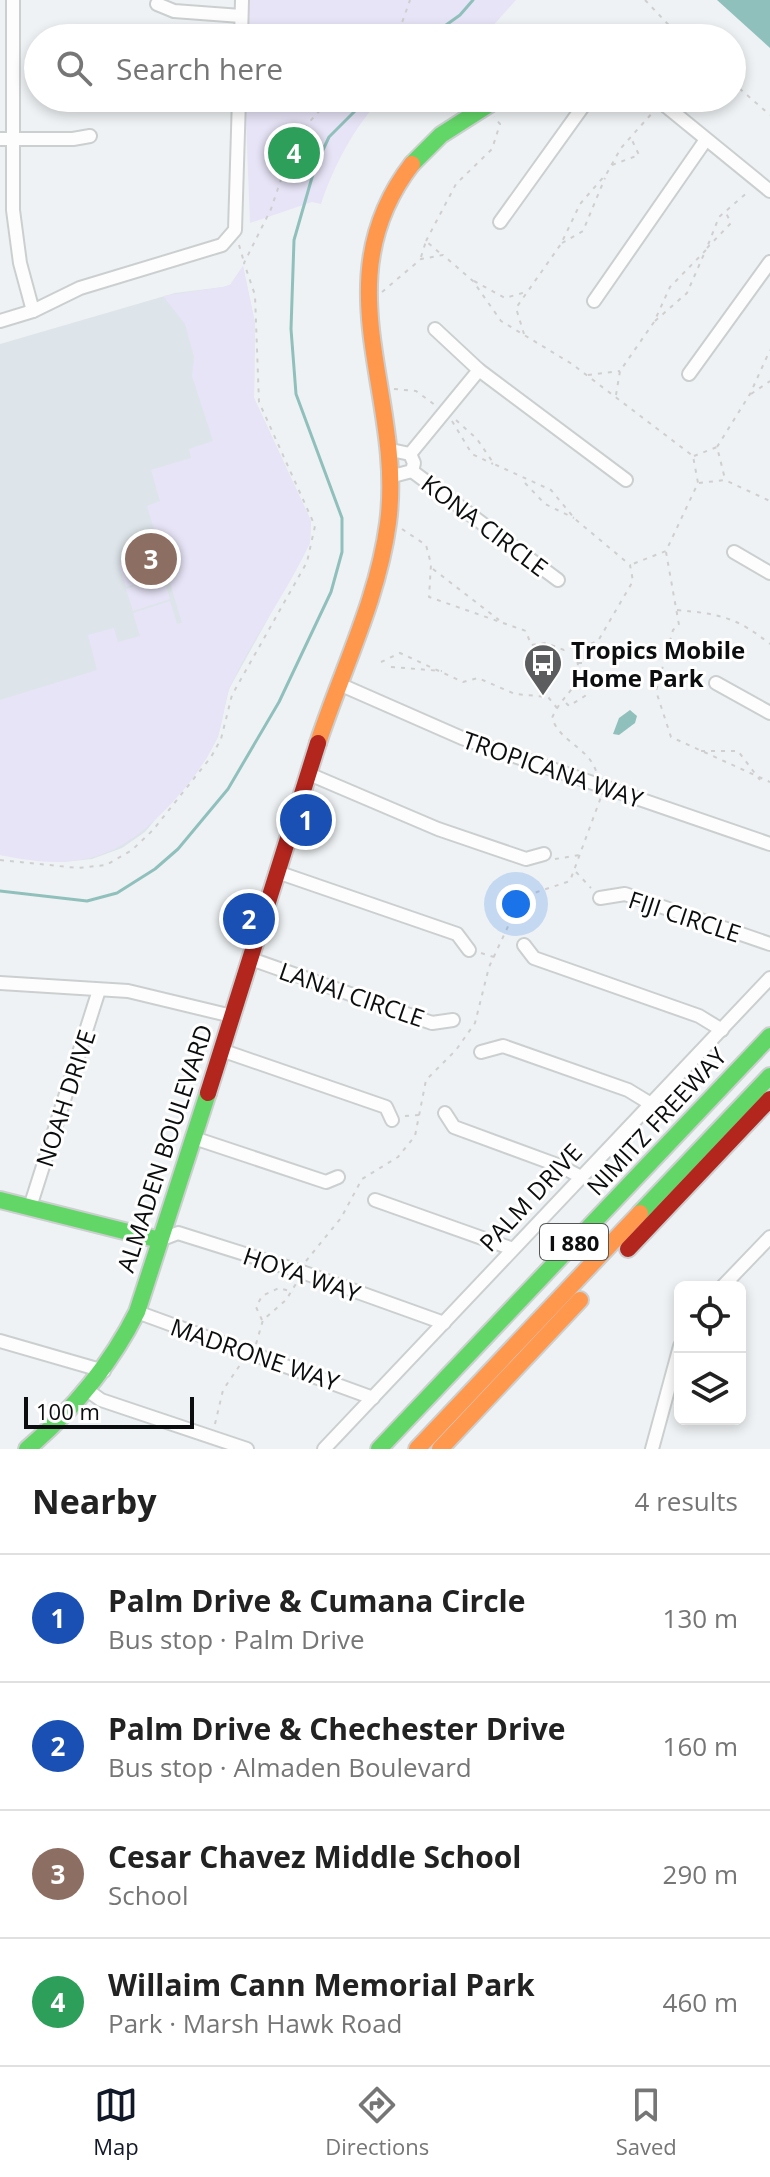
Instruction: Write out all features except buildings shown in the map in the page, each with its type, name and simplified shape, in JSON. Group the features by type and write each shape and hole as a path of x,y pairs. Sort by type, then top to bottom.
{"main road":[{"path":"309,774 373,596 388,524 393,476 391,450 369,356 366,297 377,230 400,178 432,142 479,112"},
{"name":"ALMADEN BOULEVARD","path":"27,1449 104,1371 124,1341 137,1312 280,873 309,774"},
{"name":"NIMITZ FREEWAY","path":"379,1449 770,1036"},
{"name":"I 880","path":"417,1449 770,1076"},
{"name":"I 880","path":"440,1449 770,1099"},
{"path":"0,1200 160,1240"}],"street":[{"path":"241,24 242,0"},
{"path":"9,4 13,210 20,263 33,311"},
{"path":"157,4 174,11 241,16"},
{"path":"0,321 33,311 80,288 222,245 235,230 239,112"},
{"path":"500,222 579,112"},
{"path":"672,112 770,191"},
{"path":"0,139 90,136"},
{"path":"594,301 705,141"},
{"path":"689,374 770,262"},
{"path":"435,329 479,370 626,480"},
{"path":"410,454 479,370"},
{"path":"391,450 410,454"},
{"path":"393,476 412,471 414,463 410,454"},
{"name":"KONA CIRCLE","path":"412,471 558,580"},
{"path":"734,552 770,573"},
{"path":"716,683 770,713"},
{"name":"TROPICANA WAY","path":"339,684 462,738 770,844"},
{"path":"309,774 438,829 526,859 544,854"},
{"path":"280,873 457,934 469,950"},
{"name":"FIJI CIRCLE","path":"600,898 625,894 770,944"},
{"path":"524,945 534,958 699,1016 722,1030"},
{"name":"LANAI CIRCLE","path":"251,959 432,1023 453,1020"},
{"name":"PALM DRIVE","path":"324,1449 770,978"},
{"path":"0,983 128,991 232,1016"},
{"name":"NOAH DRIVE","path":"30,1207 99,990"},
{"path":"481,1052 503,1046 628,1090 651,1104"},
{"path":"221,1050 386,1107 392,1120"},
{"path":"445,1113 454,1127 560,1166 581,1177"},
{"path":"194,1138 326,1182 338,1177"},
{"path":"375,1200 513,1249"},
{"name":"HOYA WAY","path":"160,1240 178,1233 302,1272 444,1323"},
{"path":"728,1281 770,1237"},
{"name":"MADRONE WAY","path":"137,1312 373,1398"},
{"path":"0,1341 104,1371"},
{"path":"652,1449 678,1353"},
{"path":"87,1390 101,1400 247,1449"}],"path":[{"path":"402,24 410,0"},
{"path":"645,0 668,24"},
{"path":"746,94 770,115"},
{"path":"244,263 271,209 295,138 318,112"},
{"path":"421,259 426,241 456,184 492,149 500,124 496,112"},
{"path":"561,244 583,231 607,173 650,112"},
{"path":"611,166 639,155 631,138"},
{"path":"525,336 516,308 561,244 580,204 607,173"},
{"path":"654,322 687,293 719,217 759,182"},
{"path":"616,397 620,371 654,322 670,287 731,223 725,211"},
{"path":"0,860 78,868 106,865 132,850 153,830 186,793 216,748 232,695 307,562 315,526 259,402 255,295 235,230"},
{"path":"426,241 473,281 505,298 526,292"},
{"path":"366,297 384,291 421,259 443,255"},
{"path":"473,281 501,321 586,375 693,456 698,483 666,551 679,625 673,630 656,691 671,737 760,781 770,782"},
{"path":"693,456 717,447 750,394 770,350"},
{"path":"586,375 620,371"},
{"path":"750,394 770,381"},
{"path":"379,392 405,388 416,391 443,412"},
{"path":"494,464 469,430 460,421 451,419 472,454 522,480 551,490 575,519 630,565 633,581 598,641 575,650"},
{"path":"717,447 725,480"},
{"path":"522,480 545,504 575,519"},
{"path":"698,483 725,480 770,501"},
{"path":"388,524 398,526 426,545 431,567 429,597 526,631 531,645 546,643 564,650 574,646 578,663 576,683 552,718 558,733 594,764 599,786"},
{"path":"630,565 666,551"},
{"path":"431,567 499,621"},
{"path":"676,609 723,615 742,622 770,644"},
{"path":"381,662 400,653 463,682 478,678 515,694 548,697 558,708"},
{"path":"565,702 569,706 585,696 591,682 583,663 578,663"},
{"path":"391,667 444,672"},
{"path":"700,751 738,751 760,781"},
{"path":"544,854 560,861 581,855"},
{"path":"576,871 600,898"},
{"path":"392,1120 420,1115"},
{"path":"263,1320 256,1307 262,1296 279,1288 293,1292"}],"shaded area":[{"path":"247,0 516,0 495,24 246,24"},
{"path":"246,112 370,112 346,148 321,204 312,202 250,223"},
{"path":"243,266 255,323 254,398 311,521 310,543 229,689 218,737 206,759 145,832 122,848 92,859 63,862 0,855 0,344 175,293 230,285"},
{"path":"243,266 255,323 254,398 311,521 310,543 230,687 219,734 212,749 170,805 132,839 94,857 51,862 0,855 0,700 97,670 88,635 114,628 118,642 140,636 133,613 170,601 177,624 182,623 147,506 160,501 151,470 191,458 189,449 213,441 192,376 194,357 185,324 163,296 230,285"},
{"path":"156,554 163,576 126,587 119,565"},
{"path":"163,577 170,599 133,611 126,589"}],"water":[{"path":"717,0 770,0 770,48 746,24"},
{"path":"630,710 637,716 635,723 619,735 613,734 619,718"}],"waterway":[{"path":"447,24 473,0"},
{"path":"0,891 87,901 117,893 155,869 178,849 228,789 279,702 331,592 342,552 342,518 296,394 291,329 294,240 315,167 329,137 354,112"}],"traffic: fast":[{"path":"412,164 441,135 477,112"},
{"path":"379,1449 770,1036"},
{"path":"640,1213 770,1076"},
{"path":"27,1449 60,1419 89,1386 115,1351 137,1312 208,1093"},
{"path":"0,1200 160,1240"}],"traffic: slow":[{"path":"318,743 368,607 388,523 390,476 369,296 372,252 386,208 412,164"},
{"path":"417,1449 640,1213"},
{"path":"440,1449 580,1300"}],"traffic: jam":[{"path":"208,1093 318,743"},
{"path":"628,1249 770,1099"}],"place":[{"name":"Willaim Cann Memorial Park","path":"294,153"},
{"name":"Cesar Chavez Middle School","path":"151,559"},
{"name":"Tropics Mobile Home Park","path":"543,697"},
{"name":"Palm Drive & Cumana Circle","path":"306,820"},
{"name":"Palm Drive & Chechester Drive","path":"249,919"}]}
